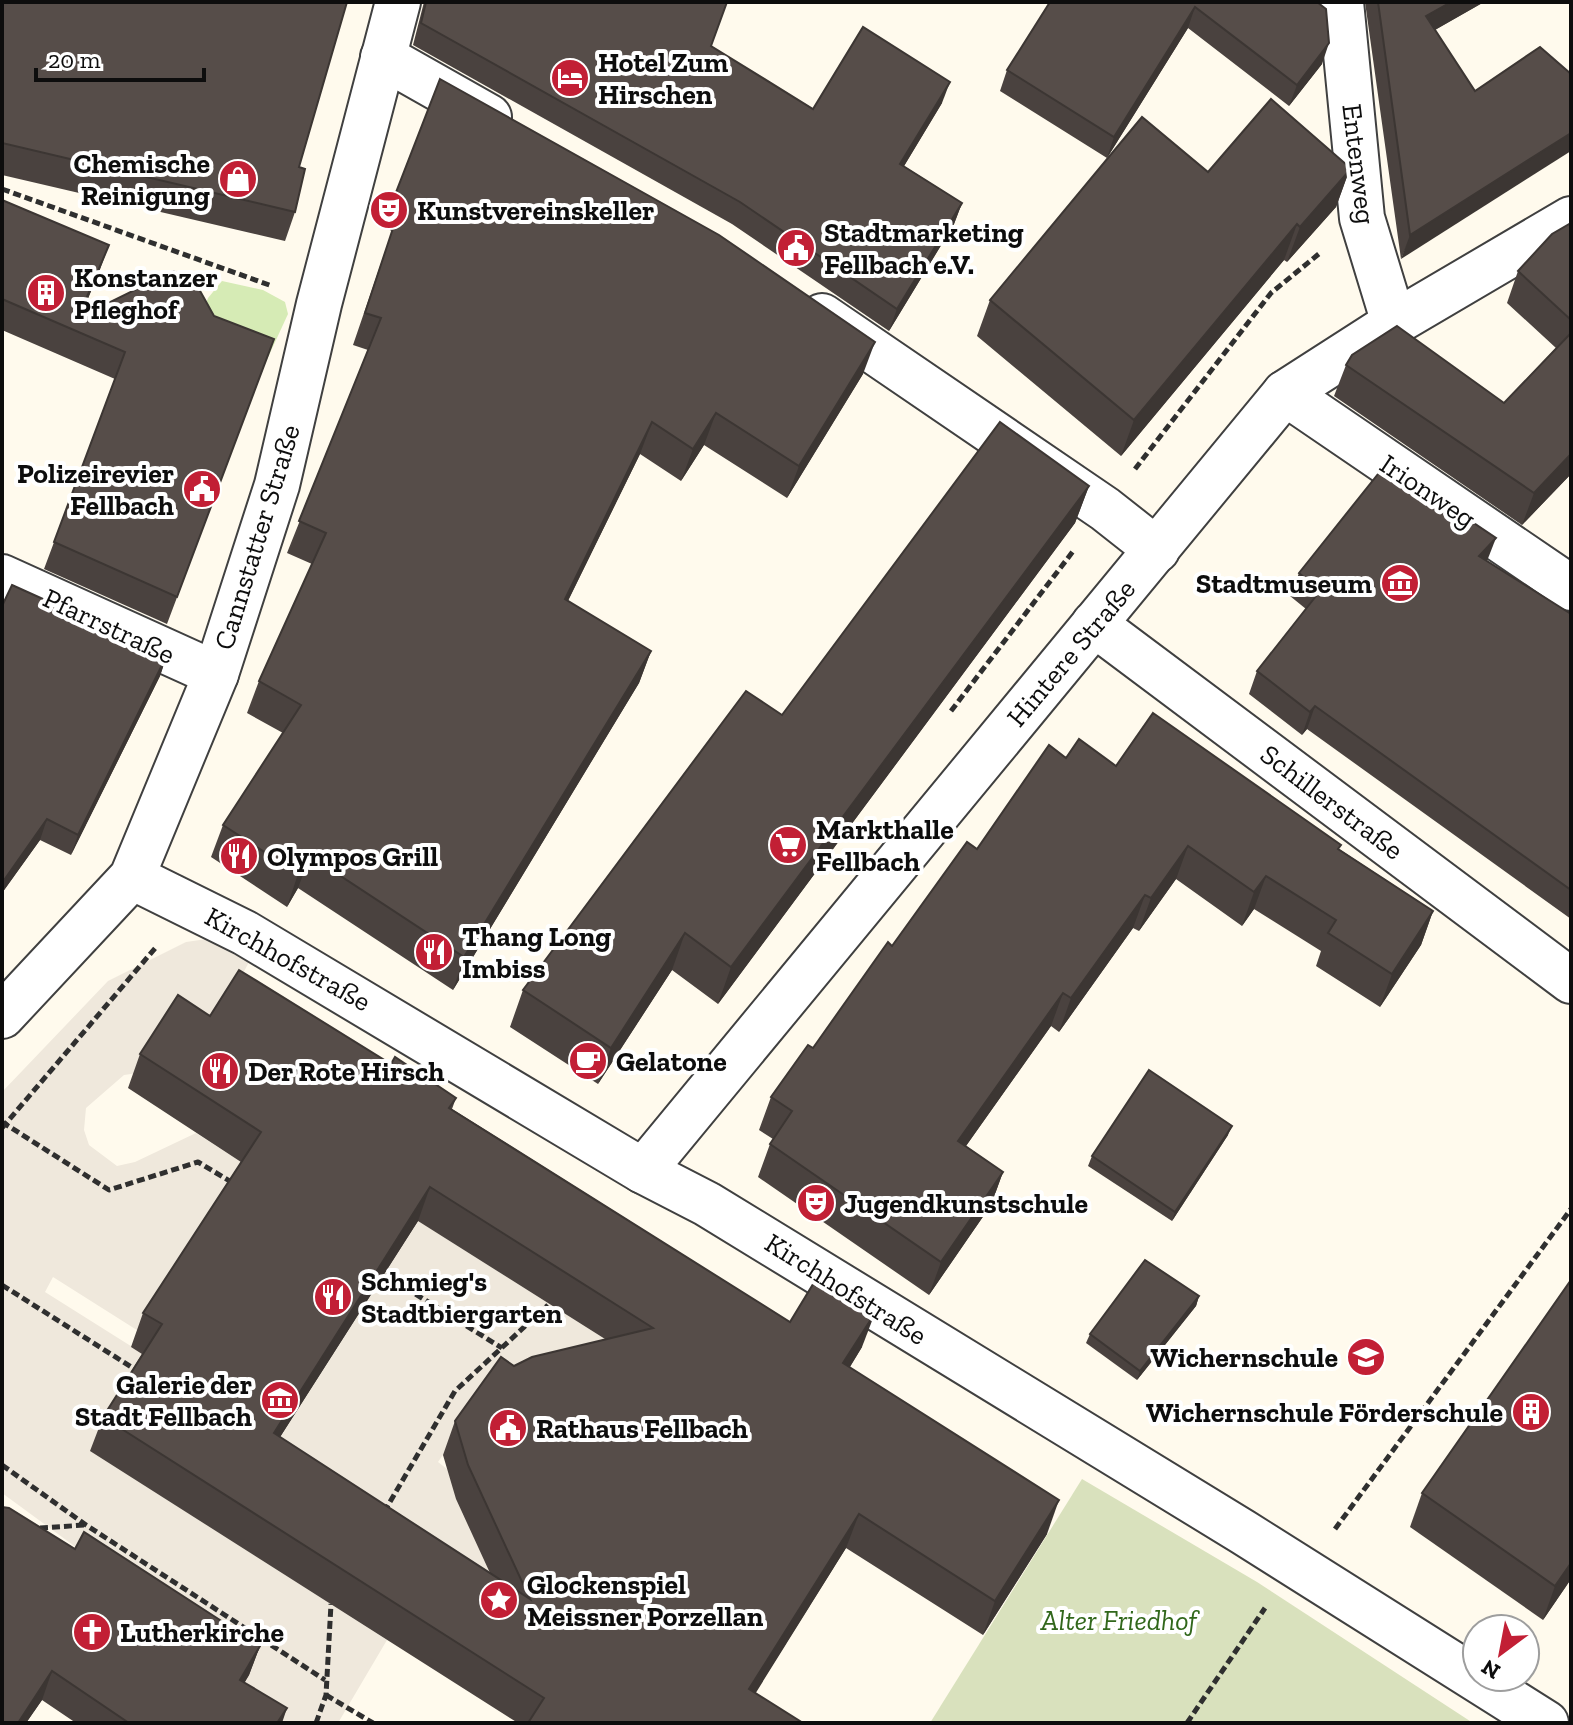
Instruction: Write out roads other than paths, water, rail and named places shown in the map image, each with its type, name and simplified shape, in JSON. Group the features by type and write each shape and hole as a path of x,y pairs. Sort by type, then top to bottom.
{"street":[{"name":"Cannstatter Straße","path":"2,1016 132,877 216,674 277,485 398,2"},
{"name":"Entenweg","path":"1341,2 1362,218 1394,323"},
{"path":"383,57 518,133"},
{"name":"Hintere Straße","path":"643,1171 1285,393 1394,323 1571,219"},
{"path":"784,290 1105,509 1157,550"},
{"name":"Irionweg","path":"1285,393 1571,588"},
{"name":"Pfarrstraße","path":"2,577 216,674"},
{"name":"Schillerstraße","path":"1094,624 1571,981"},
{"name":"Kirchhofstraße","path":"132,877 245,933 391,1017 643,1171 707,1204 1303,1569 1546,1723"}],"place":[{"name":"Hotel Zum Hirschen","path":"570,78"},
{"name":"Chemische Reinigung","path":"238,179"},
{"name":"Kunstvereinskeller","path":"389,210"},
{"name":"Stadtmarketing Fellbach e.V.","path":"796,248"},
{"name":"Konstanzer Pfleghof","path":"46,293"},
{"name":"Polizeirevier Fellbach","path":"202,489"},
{"name":"Stadtmuseum","path":"1400,583"},
{"name":"Markthalle Fellbach","path":"788,845"},
{"name":"Olympos Grill","path":"239,856"},
{"name":"Thang Long Imbiss","path":"434,952"},
{"name":"Gelatone","path":"588,1061"},
{"name":"Der Rote Hirsch","path":"220,1071"},
{"name":"Jugendkunstschule","path":"816,1203"},
{"name":"Schmieg's Stadtbiergarten","path":"333,1297"},
{"name":"Wichernschule","path":"1366,1357"},
{"name":"Galerie der Stadt Fellbach","path":"280,1400"},
{"name":"Wichernschule Förderschule","path":"1531,1412"},
{"name":"Rathaus Fellbach","path":"508,1428"},
{"name":"Glockenspiel Meissner Porzellan","path":"499,1600"},
{"name":"Lutherkirche","path":"92,1632"}],"park label":[{"name":"Alter Friedhof","path":"1119,1620"}]}
